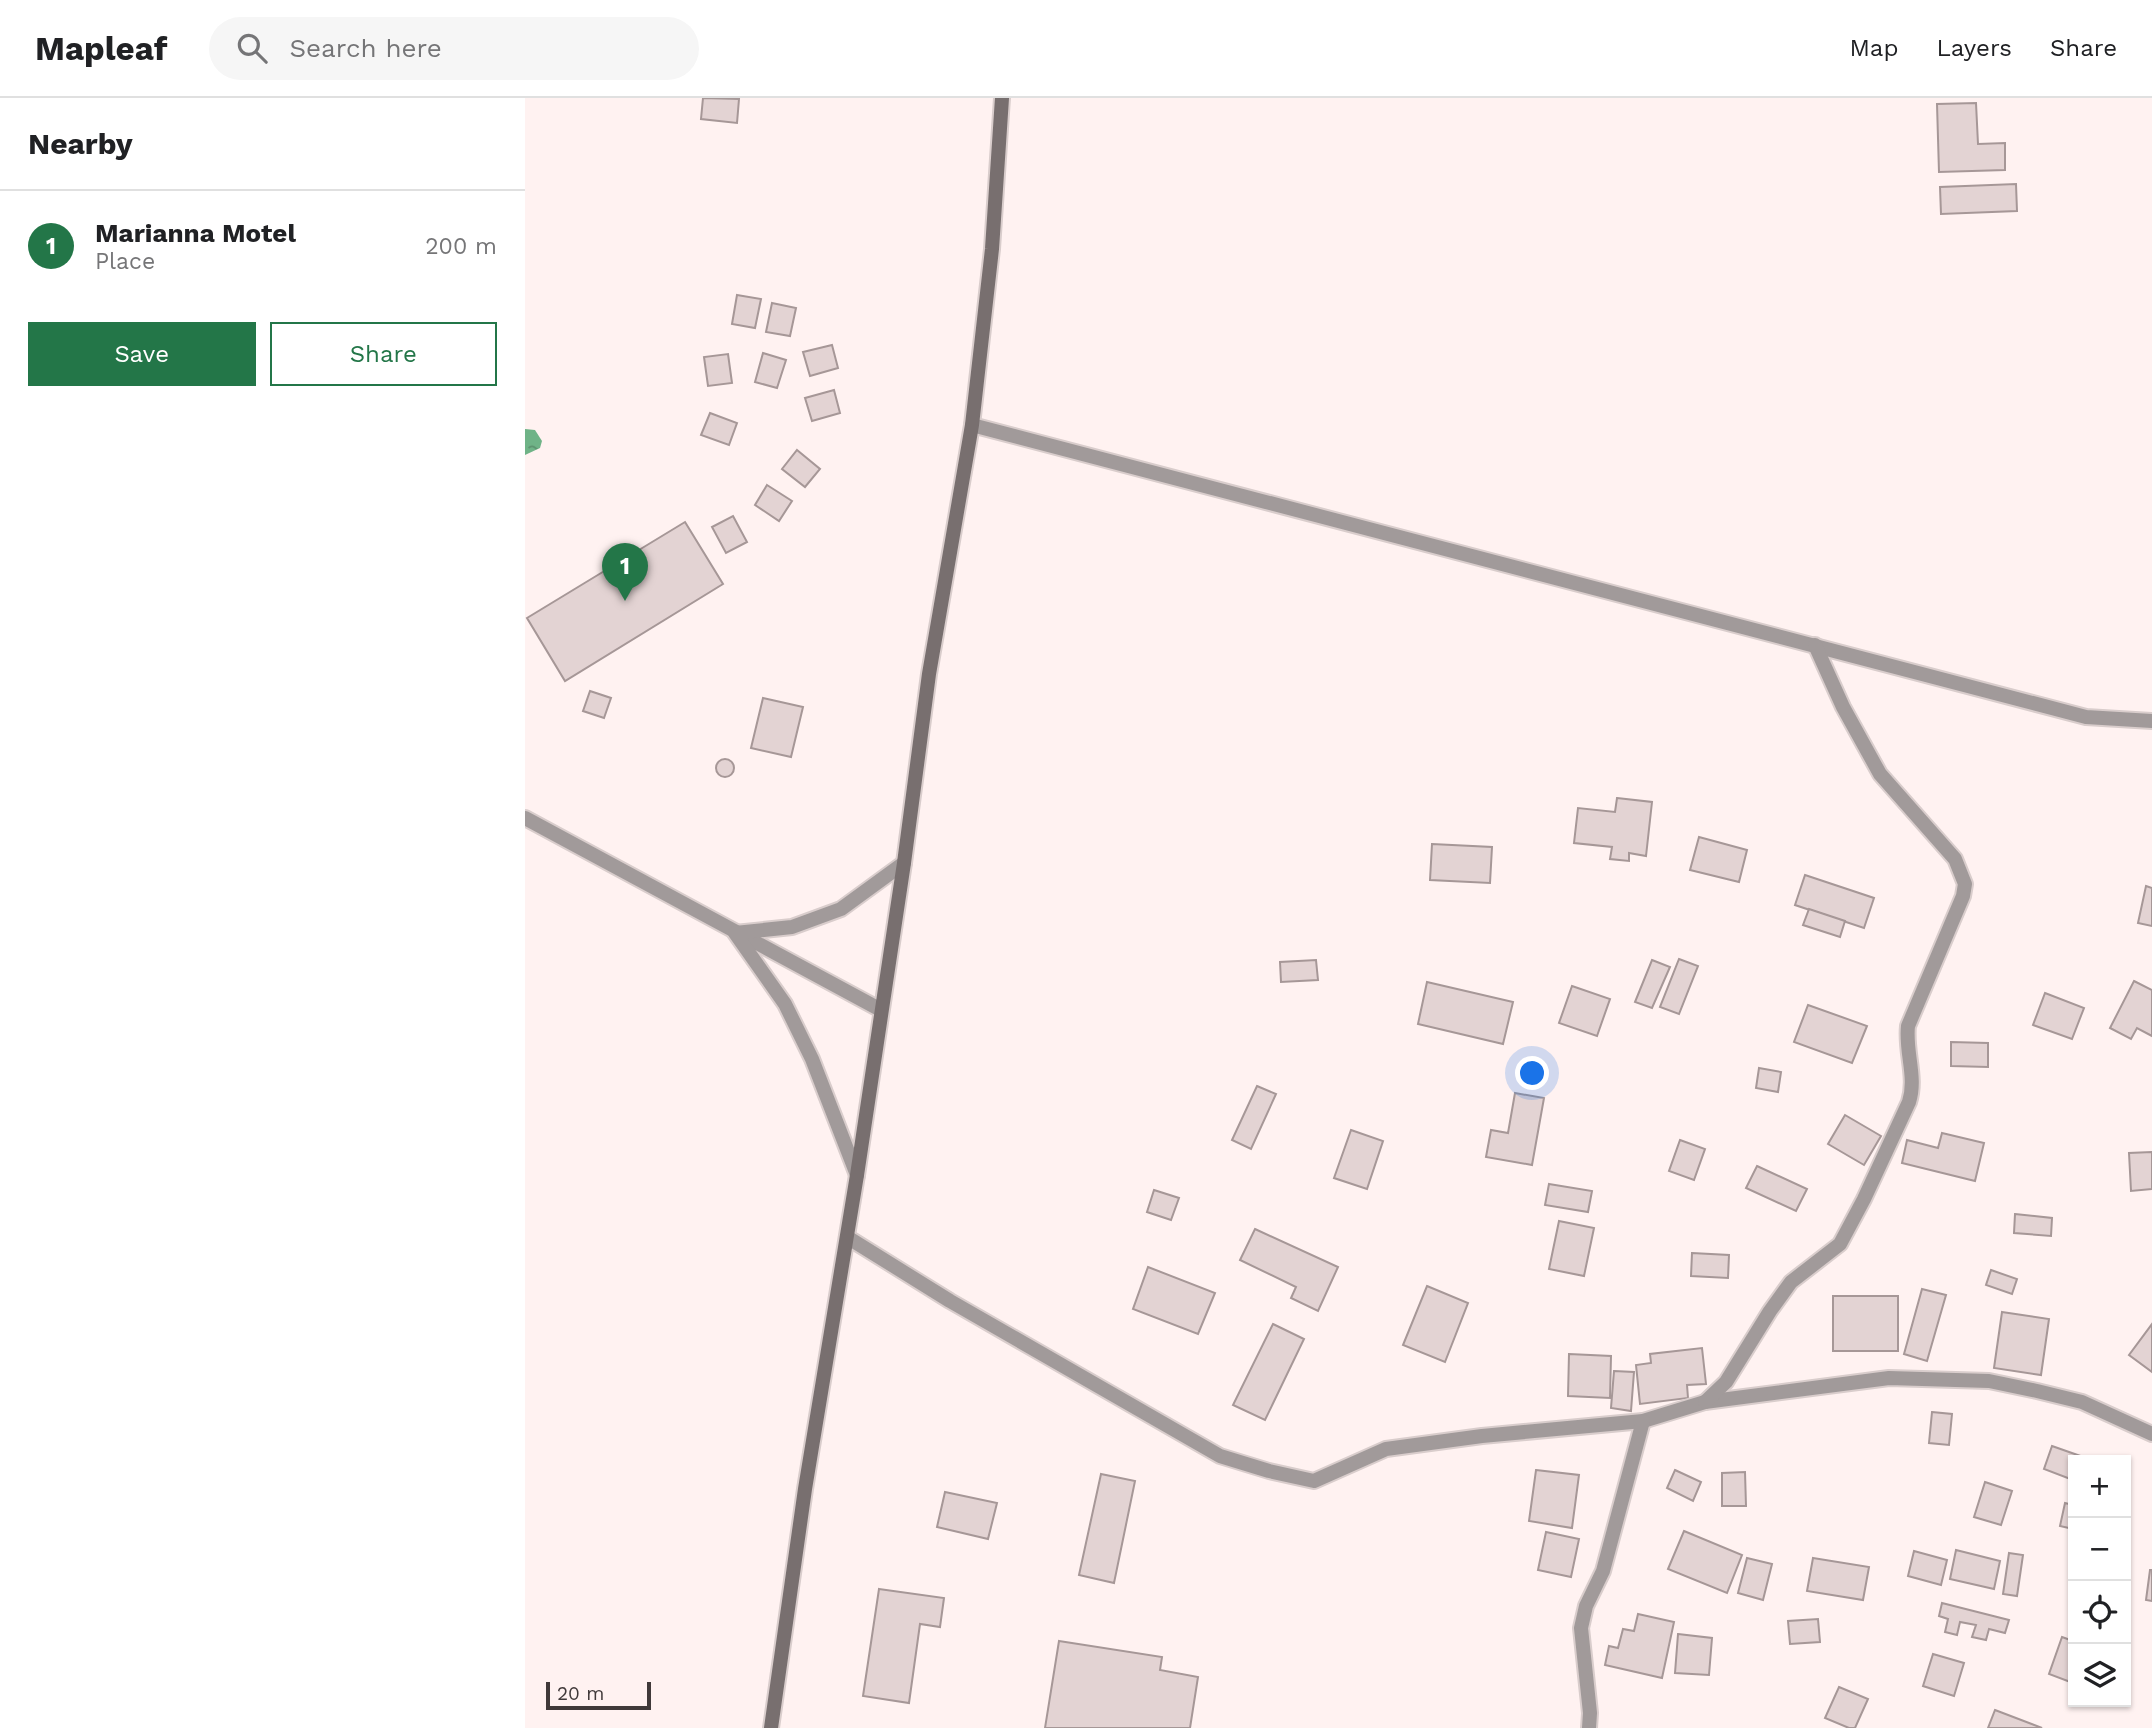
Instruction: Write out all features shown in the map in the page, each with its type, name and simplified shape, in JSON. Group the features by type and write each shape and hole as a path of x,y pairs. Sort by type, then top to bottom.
{"main road":[{"path":"771,1728 805,1489 857,1175 904,863 929,674 972,425 992,249 1002,98"}],"street":[{"path":"972,425 2086,717 2152,721"},
{"path":"1705,1402 1726,1382 1791,1282 1840,1244 1854,1219 1909,1102 1913,1088 1908,1026 1963,896 1965,884 1955,859 1880,775 1843,707 1815,645"},
{"path":"525,818 881,1010"},
{"path":"735,933 792,927 841,909 904,863"},
{"path":"735,933 785,1004 812,1059 857,1175"},
{"path":"847,1237 950,1301 1220,1456 1314,1482 1386,1449 1482,1436 1643,1421 1705,1402 1889,1378 1989,1381 2082,1402 2152,1434"},
{"path":"1588,1728 1590,1713 1581,1629 1586,1606 1603,1571 1643,1421"}],"water":[{"path":"525,429 535,430 542,441 540,448 525,455"}],"building":[{"path":"703,98 739,99 737,123 701,119"},
{"path":"1976,103 1978,144 2005,143 2005,170 1939,172 1937,104"},
{"path":"2016,184 2017,211 1941,214 1940,187"},
{"path":"737,295 761,299 755,328 732,324"},
{"path":"772,303 796,308 790,336 766,332"},
{"path":"832,345 838,368 810,376 803,352"},
{"path":"763,353 786,360 777,388 755,382"},
{"path":"728,354 732,383 708,386 704,357"},
{"path":"834,390 840,413 812,421 805,398"},
{"path":"710,413 737,423 729,445 701,435"},
{"path":"797,450 820,469 805,487 782,469"},
{"path":"767,485 792,501 779,521 755,505"},
{"path":"733,516 747,542 726,553 712,527"},
{"path":"685,522 723,584 565,681 527,618"},
{"path":"590,691 611,698 604,718 583,711"},
{"path":"763,698 803,707 791,757 751,748"},
{"path":"725,759 731,762 734,768 731,774 725,777 719,774 716,768 719,762"},
{"path":"1617,798 1652,802 1646,856 1629,853 1629,861 1610,859 1612,847 1574,843 1578,808 1615,812"},
{"path":"1699,837 1747,850 1739,882 1690,870"},
{"path":"1432,844 1492,847 1490,883 1430,880"},
{"path":"1805,875 1874,898 1864,928 1795,905"},
{"path":"2146,886 2152,888 2152,926 2138,923"},
{"path":"1809,909 1845,921 1840,937 1803,925"},
{"path":"1679,959 1698,966 1679,1014 1660,1007"},
{"path":"1316,960 1318,980 1281,982 1280,962"},
{"path":"1652,960 1670,967 1652,1008 1635,1002"},
{"path":"2134,981 2152,990 2152,1036 2137,1028 2131,1039 2110,1028"},
{"path":"1427,982 1513,1002 1503,1044 1418,1024"},
{"path":"1572,986 1610,999 1597,1036 1559,1023"},
{"path":"2045,993 2084,1008 2072,1039 2033,1025"},
{"path":"1808,1005 1867,1026 1852,1063 1794,1042"},
{"path":"1951,1042 1988,1043 1988,1067 1951,1066"},
{"path":"1759,1068 1781,1072 1778,1092 1756,1088"},
{"path":"1257,1086 1276,1094 1251,1149 1232,1140"},
{"path":"1515,1093 1544,1098 1532,1165 1486,1157 1491,1130 1508,1133"},
{"path":"1845,1115 1881,1136 1864,1165 1828,1144"},
{"path":"1351,1130 1383,1141 1367,1189 1334,1178"},
{"path":"1942,1133 1984,1143 1975,1181 1902,1163 1907,1140 1938,1148"},
{"path":"1680,1140 1705,1149 1694,1180 1669,1171"},
{"path":"2152,1152 2152,1189 2131,1191 2129,1153"},
{"path":"1757,1166 1807,1189 1796,1211 1746,1188"},
{"path":"1549,1184 1592,1191 1588,1212 1545,1205"},
{"path":"1154,1190 1179,1198 1171,1220 1147,1212"},
{"path":"2015,1214 2052,1218 2051,1236 2014,1233"},
{"path":"1559,1221 1594,1228 1584,1276 1549,1269"},
{"path":"1255,1229 1338,1267 1318,1311 1291,1298 1296,1287 1240,1260"},
{"path":"1692,1253 1729,1255 1728,1278 1691,1276"},
{"path":"1148,1267 1215,1293 1198,1334 1133,1309"},
{"path":"1991,1270 2017,1279 2012,1294 1986,1285"},
{"path":"1427,1286 1468,1303 1445,1362 1403,1345"},
{"path":"1922,1289 1946,1295 1927,1361 1904,1354"},
{"path":"1833,1296 1898,1296 1898,1351 1833,1351"},
{"path":"2002,1312 2049,1319 2041,1375 1994,1368"},
{"path":"1273,1324 1304,1339 1265,1420 1233,1405"},
{"path":"2152,1324 2152,1372 2129,1355"},
{"path":"1702,1348 1706,1384 1687,1385 1688,1398 1640,1404 1636,1365 1651,1363 1650,1354"},
{"path":"1569,1354 1611,1356 1610,1398 1568,1396"},
{"path":"1614,1371 1634,1372 1631,1411 1611,1408"},
{"path":"1932,1412 1952,1414 1949,1445 1929,1443"},
{"path":"2052,1446 2078,1455 2068,1455 2068,1478 2044,1469"},
{"path":"1536,1470 1579,1475 1572,1528 1529,1521"},
{"path":"1675,1470 1701,1482 1693,1501 1667,1488"},
{"path":"1745,1472 1746,1506 1722,1506 1722,1473"},
{"path":"1101,1474 1135,1481 1114,1583 1079,1575"},
{"path":"1985,1482 2012,1491 2001,1525 1974,1517"},
{"path":"945,1492 997,1503 988,1539 937,1527"},
{"path":"2065,1503 2068,1504 2068,1528 2060,1526"},
{"path":"1684,1531 1742,1555 1727,1593 1668,1569"},
{"path":"1546,1532 1579,1539 1571,1577 1538,1570"},
{"path":"1956,1550 2000,1561 1994,1589 1950,1579"},
{"path":"1914,1551 1947,1560 1941,1585 1908,1576"},
{"path":"2009,1553 2023,1555 2017,1596 2003,1594"},
{"path":"1747,1558 1772,1564 1763,1600 1738,1593"},
{"path":"1813,1558 1869,1567 1863,1600 1807,1591"},
{"path":"2152,1570 2152,1601 2146,1600"},
{"path":"879,1589 944,1598 940,1627 920,1624 909,1703 863,1696"},
{"path":"1942,1603 2009,1620 2005,1633 1989,1629 1986,1640 1972,1637 1976,1625 1960,1622 1957,1635 1945,1632 1948,1619 1939,1616"},
{"path":"1638,1614 1674,1622 1662,1678 1605,1665 1609,1646 1618,1648 1623,1629 1634,1631"},
{"path":"1818,1619 1820,1642 1790,1644 1788,1621"},
{"path":"1678,1634 1712,1638 1709,1675 1675,1673"},
{"path":"2062,1637 2068,1639 2068,1681 2049,1674"},
{"path":"1059,1641 1162,1657 1160,1670 1198,1677 1190,1728 1045,1728"},
{"path":"1933,1654 1964,1663 1954,1696 1923,1686"},
{"path":"1839,1687 1868,1699 1855,1728 1825,1718"},
{"path":"1995,1710 2042,1728 1988,1728"}],"place":[{"name":"Marianna Motel","path":"625,601"}]}
